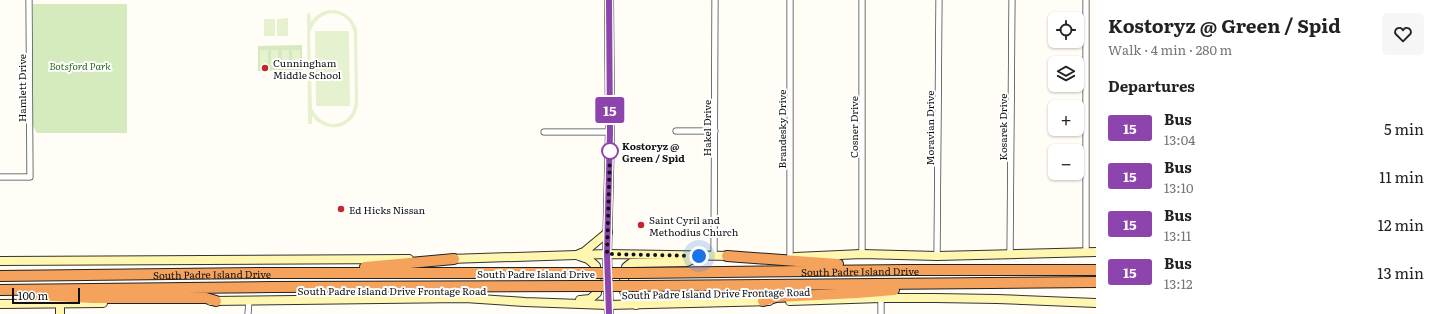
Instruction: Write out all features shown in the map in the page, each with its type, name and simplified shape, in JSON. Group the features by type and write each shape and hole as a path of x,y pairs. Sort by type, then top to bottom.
{"highway":[{"path":"727,256 906,270"},
{"path":"256,273 388,265 454,259"},
{"name":"South Padre Island Drive","path":"0,276 256,273 638,273 906,270 1096,270"},
{"name":"South Padre Island Drive","path":"0,290 1096,282"},
{"path":"763,301 776,297 857,293 956,283"},
{"path":"11,290 25,294 58,297 206,298 216,301"}],"main road":[{"path":"608,314 607,254 610,132 609,0"},
{"path":"577,255 584,252 608,232"},
{"path":"0,261 454,259 607,254 790,257 862,254 936,256 1096,252"},
{"path":"525,302 590,299 597,293 596,266 588,259 577,255"},
{"path":"636,305 626,298 623,291 626,267 631,263 687,262 699,256"},
{"name":"South Padre Island Drive Frontage Road","path":"0,304 465,298 608,305 822,301 881,298 997,299 1096,303"},
{"path":"60,304 60,314"}],"street":[{"name":"Hamlett Drive","path":"0,177 30,177 30,0"},
{"name":"Hakel Drive","path":"714,256 715,0"},
{"name":"Brandesky Drive","path":"790,0 790,257"},
{"name":"Cosner Drive","path":"862,0 862,254"},
{"name":"Moravian Drive","path":"936,256 939,0"},
{"name":"Kosarek Drive","path":"1010,254 1012,0"},
{"path":"1086,0 1086,252"},
{"path":"676,131 715,131"},
{"path":"544,132 610,132"},
{"path":"881,298 881,314"},
{"path":"248,314 249,300"}],"green space":[{"name":"Botsford Park","path":"33,4 127,4 127,133 37,133 33,126"},
{"path":"331,10 346,14 352,19 357,30 358,104 352,119 346,124 332,127 325,126 312,116 312,124 308,124 307,14 310,13 311,22 318,14","holes":["332,13 341,15 350,22 354,34 355,102 353,111 349,117 343,122 330,124 317,116 312,108 310,33 313,25 321,17"]},
{"path":"288,18 288,36 277,36 277,19"},
{"path":"264,19 275,19 275,36 264,36"},
{"path":"315,31 349,31 350,106 316,106"},
{"path":"302,45 302,70 258,71 258,46"},
{"path":"260,50 268,50 268,66 260,66"},
{"path":"271,50 278,50 278,66 271,66"},
{"path":"282,50 289,50 289,66 282,66"},
{"path":"292,50 300,50 300,66 292,66"}],"bus line":[{"name":"15","path":"609,0 610,132 607,254 609,314"}],"place":[{"name":"Cunningham Middle School","path":"265,68"},
{"name":"Kostoryz @ Green / Spid","path":"610,151"},
{"name":"Ed Hicks Nissan","path":"341,209"},
{"name":"Saint Cyril and Methodius Church","path":"641,225"}],"route":[{"path":"610,151 607,254 699,256"}]}
